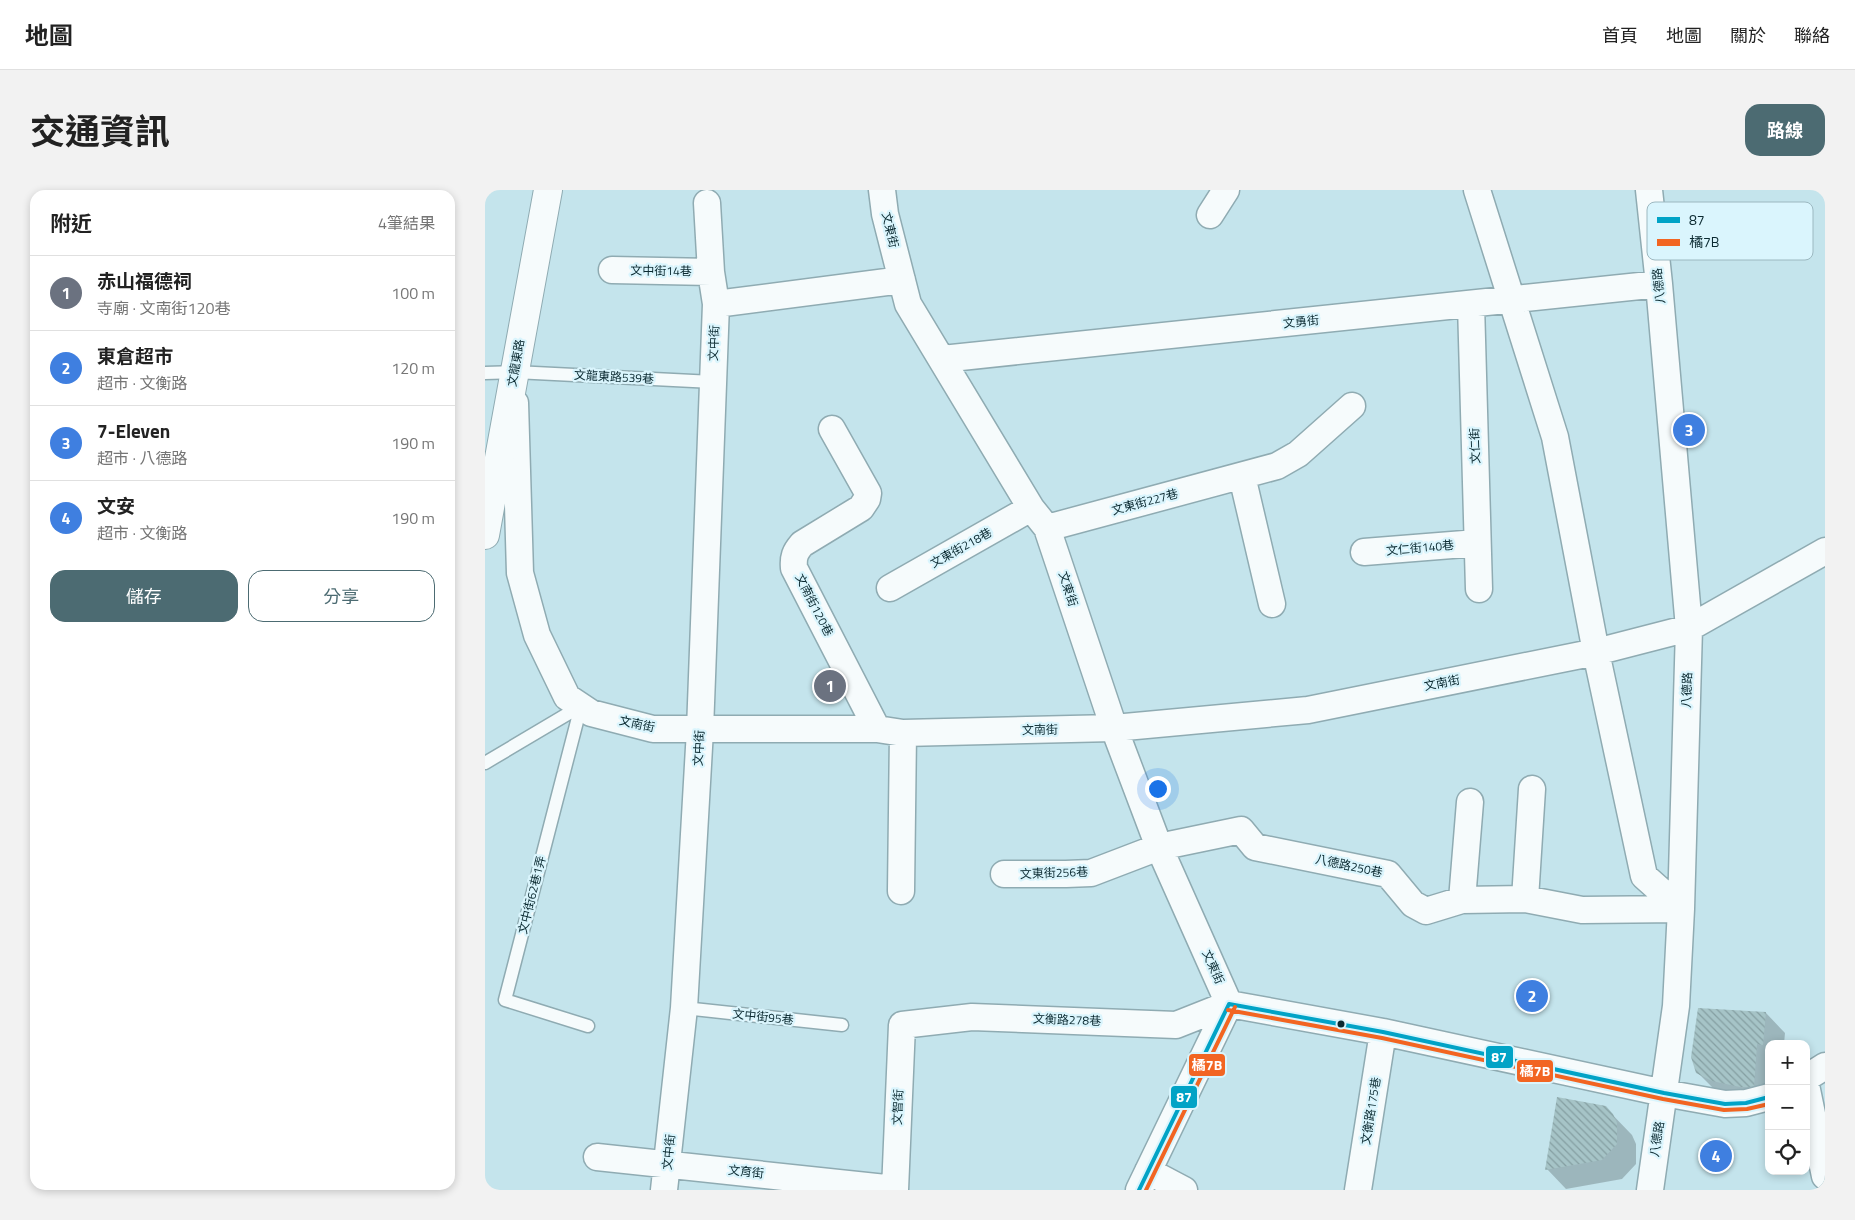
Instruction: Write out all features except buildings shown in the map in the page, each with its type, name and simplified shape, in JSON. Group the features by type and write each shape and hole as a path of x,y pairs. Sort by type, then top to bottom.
{"street":[{"name":"文龍東路","path":"485,535 548,190"},
{"name":"文東街","path":"882,190 885,214 908,304 1031,508 1047,528 1114,728 1159,847 1229,1004"},
{"path":"1210,215 1226,190"},
{"path":"1477,190 1555,437 1596,652 1644,876 1681,909"},
{"name":"文中街","path":"664,1190 684,1008 700,730 716,304 711,272 707,203"},
{"name":"八德路","path":"1649,1190 1676,1006 1681,909 1689,628 1656,260"},
{"name":"文中街14巷","path":"612,270 711,272"},
{"path":"716,304 902,280"},
{"name":"文勇街","path":"942,359 1659,284"},
{"name":"文仁街","path":"1471,304 1479,589"},
{"name":"文南街","path":"515,372 520,573 537,635 567,697 591,713 653,729 877,729 903,733 1114,728 1307,710 1596,652 1689,628 1825,551"},
{"name":"文東街227巷","path":"1047,528 1277,466 1298,454 1352,406"},
{"name":"文南街120巷","path":"832,429 868,493 867,499 861,508 802,544 796,550 793,559 794,568 877,729"},
{"path":"1243,476 1272,604"},
{"name":"文東街218巷","path":"890,588 1031,508"},
{"name":"文仁街140巷","path":"1364,552 1477,543"},
{"path":"901,891 903,733"},
{"path":"1525,899 1532,789"},
{"path":"1463,900 1470,802"},
{"name":"八德路250巷","path":"1159,847 1241,830 1255,847 1388,874 1413,904 1427,910 1463,900 1525,899 1582,910 1681,909"},
{"name":"文東街256巷","path":"1005,874 1091,873 1159,847"},
{"path":"1184,1190 1144,1180 1229,1004 1383,1032 1664,1093 1725,1104 1746,1103 1765,1097"},
{"name":"文衡路278巷","path":"901,1025 972,1017 1175,1024 1229,1004"},
{"name":"文智街","path":"895,1189 901,1025"},
{"name":"文衡路175巷","path":"1358,1190 1383,1032"},
{"path":"1810,1075 1825,1066"},
{"path":"1810,1104 1825,1176"},
{"name":"文育街","path":"597,1157 667,1164 763,1182 895,1189"}],"lane":[{"name":"文龍東路539巷","path":"485,374 515,372 713,382"},
{"path":"485,763 581,706"},
{"name":"文中街62巷1弄","path":"581,706 505,1000 588,1026"},
{"name":"文中街95巷","path":"684,1008 842,1025"}],"transit line":[{"name":"87","path":"1229,1004 1383,1032 1664,1093 1725,1104 1746,1103 1765,1098"},
{"name":"87","path":"1139,1190 1229,1004"},
{"name":"橘7B","path":"1146,1190 1235,1007"},
{"name":"橘7B","path":"1228,1010 1382,1038 1663,1099 1724,1110 1747,1109 1765,1105"}],"place":[{"name":"7-Eleven","path":"1689,430"},
{"name":"赤山福德祠","path":"830,686"},
{"name":"東倉超市","path":"1532,996"},
{"name":"文安","path":"1716,1156"}]}
